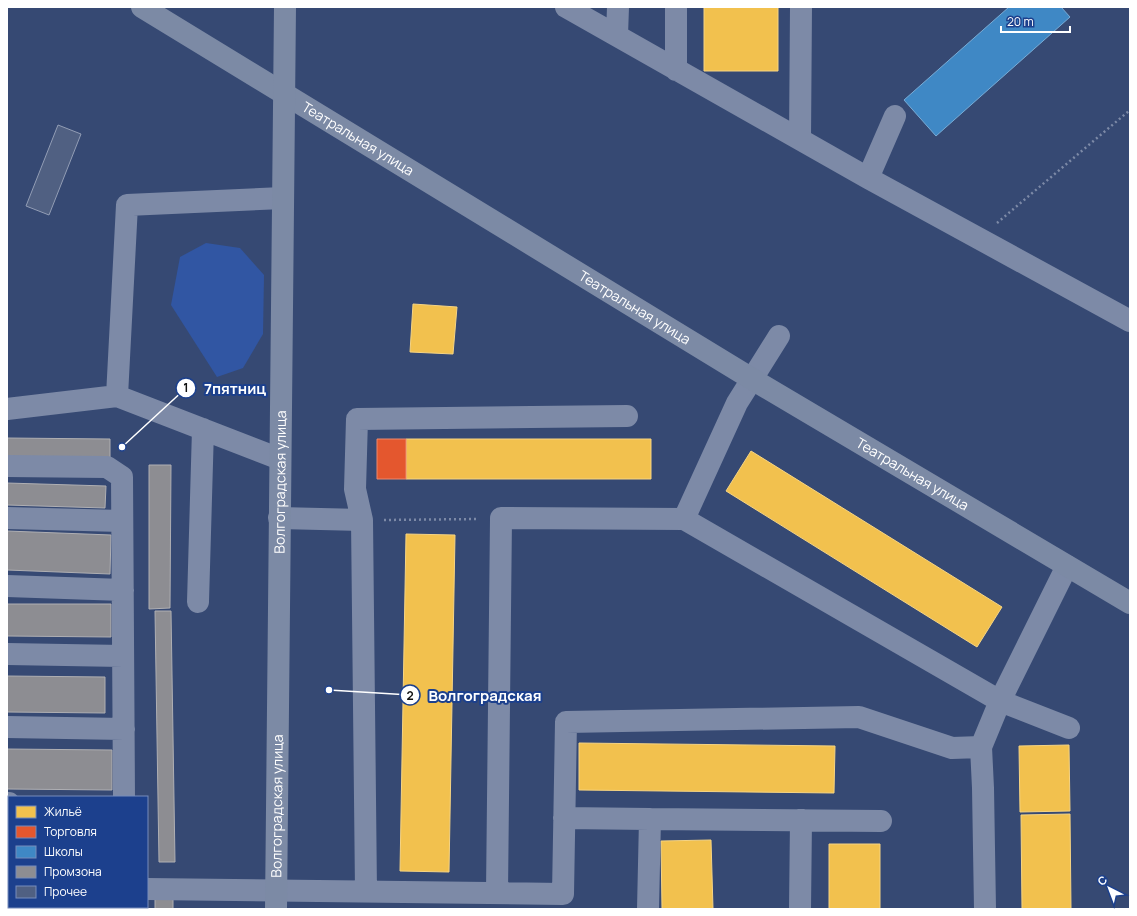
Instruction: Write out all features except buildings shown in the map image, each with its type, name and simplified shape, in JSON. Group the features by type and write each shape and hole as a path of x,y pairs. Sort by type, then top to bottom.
{"main road":[{"name":"Театральная улица","path":"142,7 515,233 752,379 1130,603"},
{"name":"Волгоградская улица","path":"276,900 285,7"}],"lane":[{"path":"566,7 868,178 1130,321"},
{"path":"617,35 618,7"},
{"path":"676,7 676,70"},
{"path":"800,139 801,7"},
{"path":"868,178 895,116"},
{"path":"117,396 126,205 283,198"},
{"path":"684,519 737,402 779,336"},
{"path":"7,409 117,396 280,459"},
{"path":"366,892 362,520 355,488 357,419 627,416"},
{"path":"198,602 203,429"},
{"path":"7,466 107,467 122,477 124,796"},
{"path":"7,518 122,521"},
{"path":"279,518 362,520"},
{"path":"497,893 501,518 684,519 1000,701 1069,728"},
{"path":"985,909 981,747 1000,701 1067,566"},
{"path":"7,586 123,590"},
{"path":"7,654 123,656"},
{"path":"148,889 276,900 366,892 434,901 497,893 563,894 566,722 859,717 952,748 981,747"},
{"path":"7,727 124,729"},
{"path":"564,818 881,821"},
{"path":"648,909 650,819"},
{"path":"800,909 801,820"}],"path":[{"path":"978,239 1130,110"},
{"path":"362,520 501,518"}],"shaded area":[{"path":"206,243 240,248 264,275 263,334 243,368 217,377 171,305 180,257"}],"place":[{"name":"7пятниц","path":"122,447"},
{"name":"Волгоградская","path":"329,690"}]}
